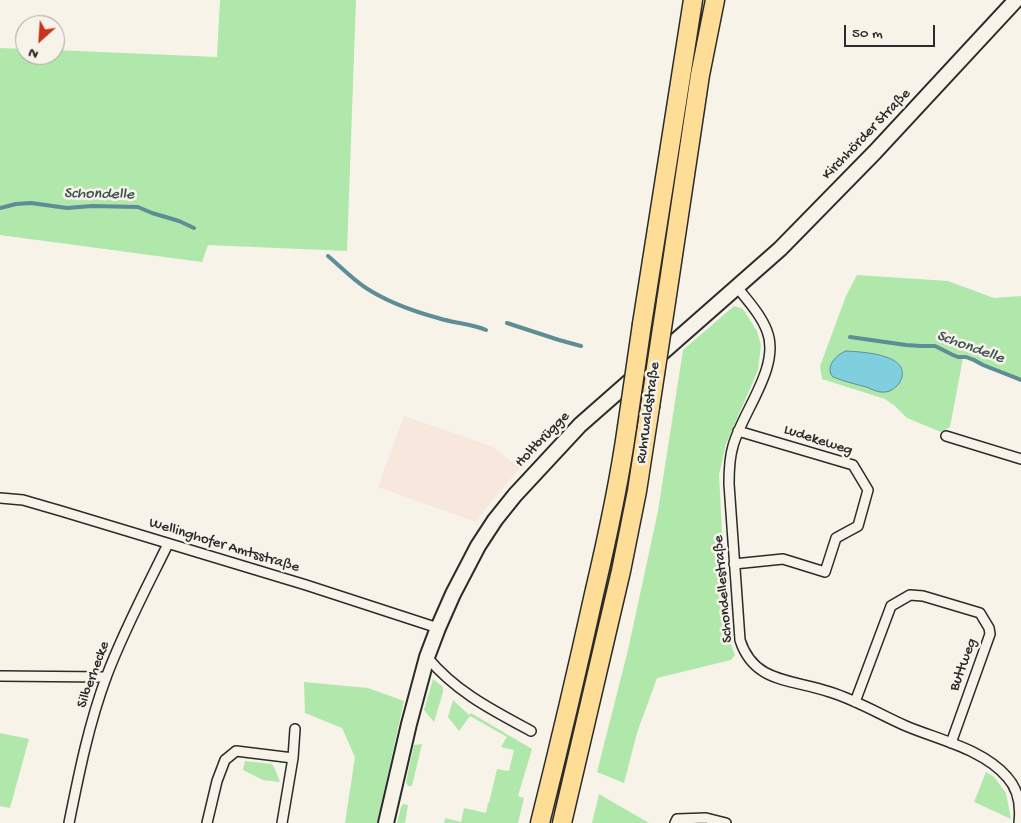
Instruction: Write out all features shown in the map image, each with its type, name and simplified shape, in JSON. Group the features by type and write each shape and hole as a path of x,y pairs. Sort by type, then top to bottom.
{"highway":[{"name":"Ruhrwaldstraße","path":"540,823 575,678 621,471 693,0"},
{"name":"Ruhrwaldstraße","path":"562,823 621,571 637,491 700,75 715,0"}],"main road":[{"name":"Kirchhörder Straße","path":"737,287 780,249 875,152 1016,0"},
{"name":"Holtbrügge","path":"386,823 427,657 453,594 478,546 495,520 515,494 580,425 737,287"}],"street":[{"name":"Schondellestraße","path":"737,287 764,323 768,332 770,349 763,379 733,445 729,473 740,640 745,653 756,667 773,677 830,692 972,752 993,764 1018,789 1020,805 1019,823"},
{"name":"Ludekeweg","path":"734,564 783,559 825,572 836,538 858,526 868,490 853,465 738,431"},
{"path":"946,436 1021,459"},
{"name":"Wellinghofer Amtsstraße","path":"0,498 23,500 321,590 438,628"},
{"name":"Silberhecke","path":"69,823 79,772 106,677 168,544"},
{"name":"Buttweg","path":"855,702 891,606 910,595 923,596 980,613 989,628 990,634 951,743"},
{"path":"427,657 435,667 478,702 531,731"},
{"path":"0,676 106,677"},
{"path":"282,823 293,758 295,729"},
{"path":"207,823 217,781 225,760 236,751 293,758"},
{"path":"675,823 677,819 706,818 726,823"}],"shaded area":[{"path":"404,416 491,446 520,468 476,522 378,487"}],"green space":[{"path":"220,0 356,0 347,251 208,245 202,262 0,235 0,48 15,49 15,65 65,65 65,50 217,57"},
{"path":"857,275 948,281 994,298 1021,296 1021,382 963,358 950,427 941,432 907,418 885,399 822,379 820,366 846,296"},
{"path":"734,306 743,309 757,331 761,345 758,370 726,444 719,475 727,628 735,655 731,660 657,678 637,733 624,783 597,772 628,650 658,511 683,350"},
{"path":"433,679 443,687 434,722 424,710"},
{"path":"304,682 368,688 404,701 377,823 345,823 355,757 342,728 305,713"},
{"path":"453,700 469,715 471,713 532,749 518,796 524,798 518,823 444,823 445,818 461,822 464,808 486,813 497,769 509,771 514,750 501,747 507,737 470,716 459,731 448,717"},
{"path":"0,733 29,739 10,808 0,806"},
{"path":"422,744 412,786 408,786 406,782 414,745"},
{"path":"245,761 272,764 280,782 263,780 243,770"},
{"path":"986,772 994,777 1006,793 1011,819 974,802"},
{"path":"599,794 649,823 592,823"},
{"path":"403,804 408,805 405,823 397,823 401,807"}],"water":[{"path":"846,351 874,354 893,360 900,365 902,373 900,382 891,390 882,392 833,377 830,369 833,361"}],"waterway":[{"name":"Schondelle","path":"0,208 31,203 67,208 92,206 138,207 194,228"},
{"name":"Schondelle","path":"328,256 351,277 374,293 401,306 429,316 486,330"},
{"name":"Schondelle","path":"507,323 581,346"},
{"name":"Schondelle","path":"850,337 906,345 935,346 958,357 966,357 1021,380"}]}
